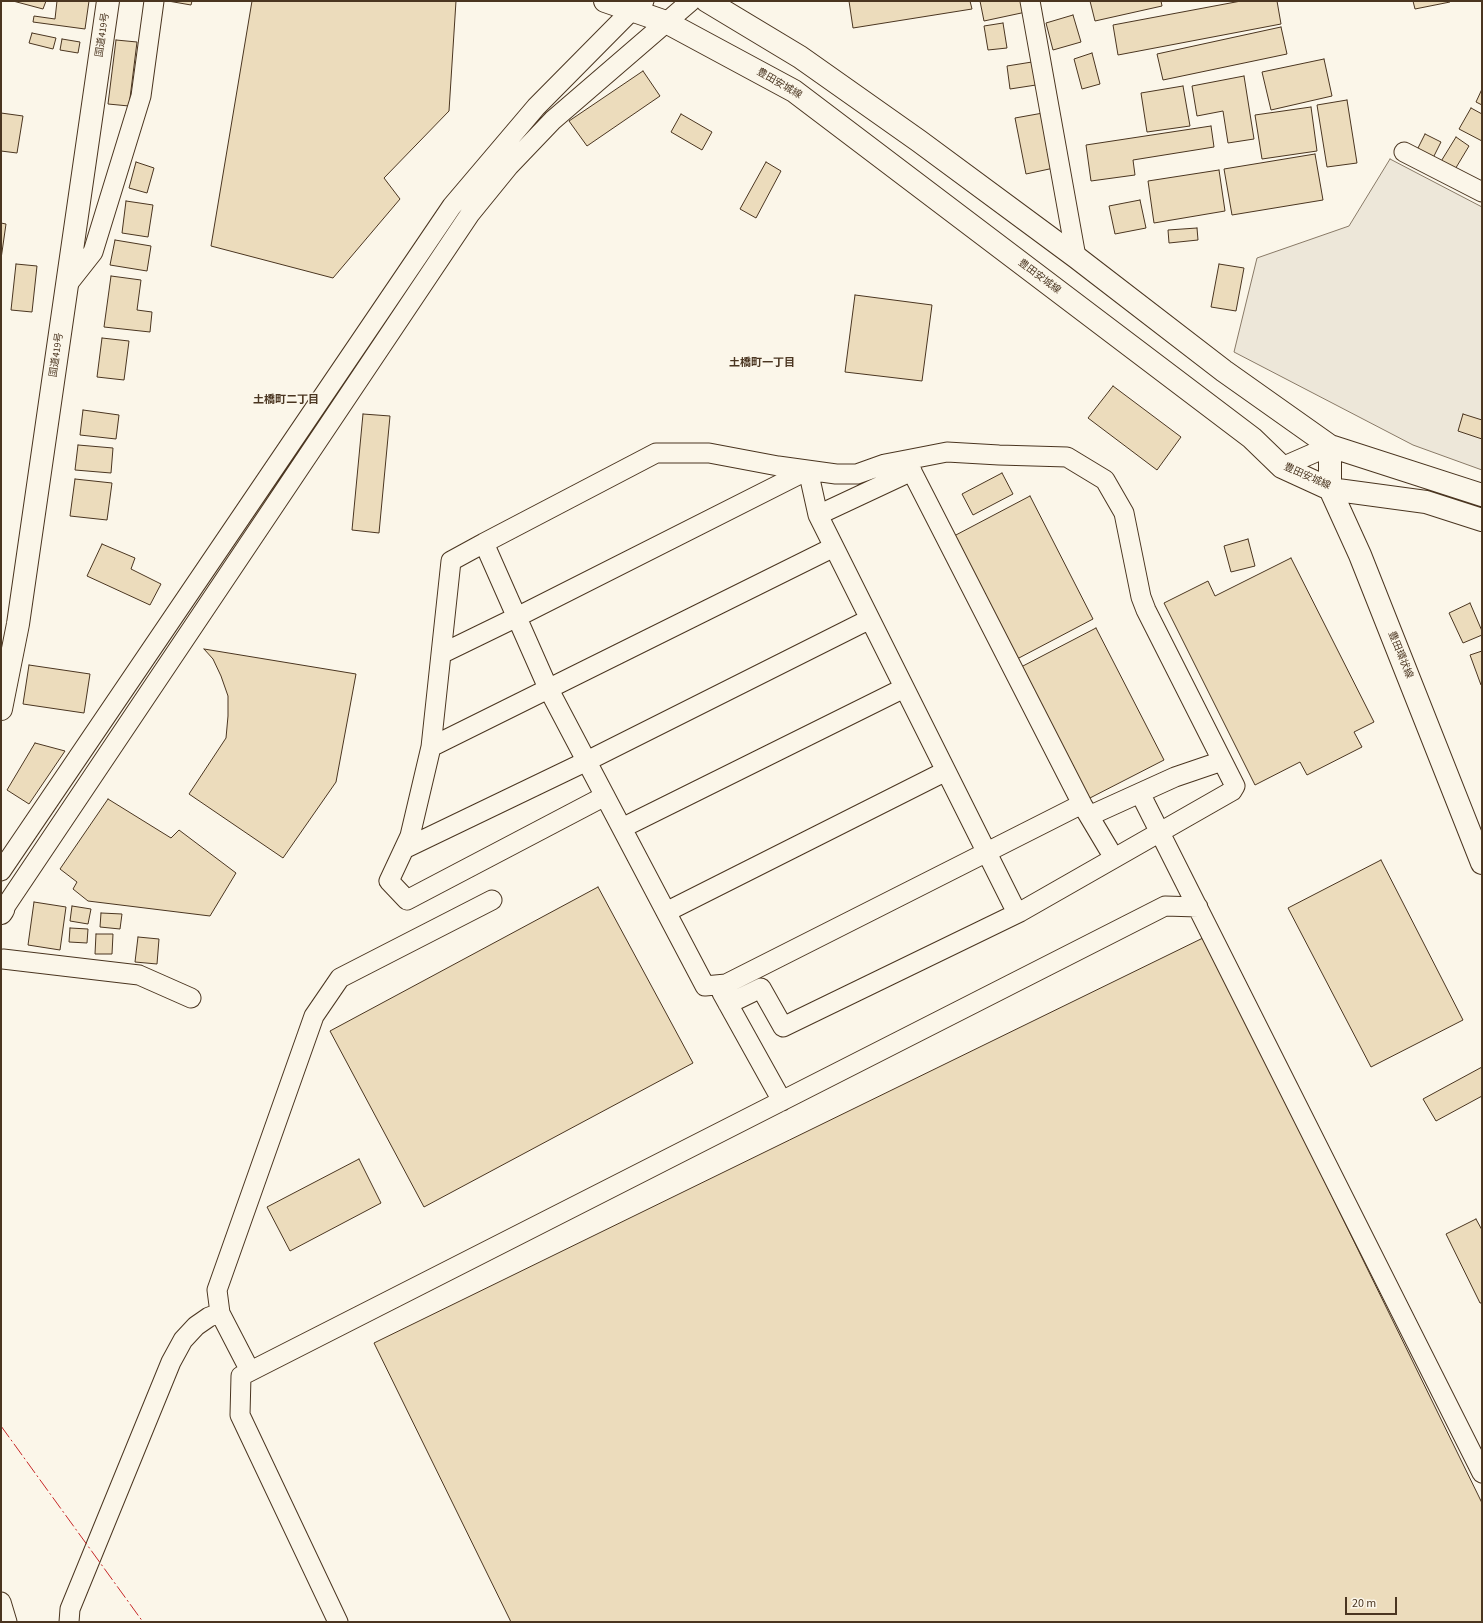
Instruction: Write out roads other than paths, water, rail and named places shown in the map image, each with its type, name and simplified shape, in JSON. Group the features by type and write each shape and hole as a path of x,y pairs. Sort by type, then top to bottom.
{"main road":[{"name":"国道419号","path":"1,709 18,624 108,1"},
{"name":"豊田安城線","path":"605,1 638,6 794,91 1252,438 1282,467 1330,489 1426,502 1482,520"},
{"path":"707,1 800,57 919,141 1076,257 1224,371 1330,446 1482,495"},
{"name":"豊田環状線","path":"1330,446 1330,489 1360,555 1482,863"}],"street":[{"path":"67,285 93,252 141,96 154,1"},
{"path":"2,910 470,214 509,166 553,120 691,1"},
{"path":"1030,1 1076,257"},
{"path":"1,871 452,206 536,107 638,6"},
{"path":"1404,152 1482,192"},
{"path":"1282,467 1330,446"},
{"path":"753,970 760,988 784,1027 1018,912 1232,792 1235,786 1146,610 1141,597 1124,514 1105,480 1067,457 946,452 909,465 818,515"},
{"path":"605,796 407,900 389,881 410,836 431,748 450,561 656,453 709,453 778,466 836,474 857,474 885,464 909,465"},
{"path":"909,465 1085,810 1114,858"},
{"path":"808,470 818,515 1018,912"},
{"path":"441,654 808,470"},
{"path":"484,543 548,688 705,986 726,984 987,852 1085,810 1140,793 1174,777 1222,761"},
{"path":"431,748 548,688 834,547"},
{"path":"404,849 587,761 870,619"},
{"path":"622,828 904,688"},
{"path":"666,912 946,771"},
{"path":"1140,793 1482,1473"},
{"path":"250,1371 220,1313 217,1290 314,1016 340,978 492,900"},
{"path":"338,1622 240,1415 241,1376 1165,906 1198,906"},
{"path":"2,960 139,975 191,998"},
{"path":"718,984 782,1100"},
{"path":"728,1004 760,988"},
{"path":"69,1622 70,1609 171,1362 183,1340 196,1326 209,1317 220,1313"},
{"path":"1,1602 6,1622"}],"district":[{"name":"土橋町一丁目","path":"762,364"},
{"name":"土橋町二丁目","path":"286,401"}]}
